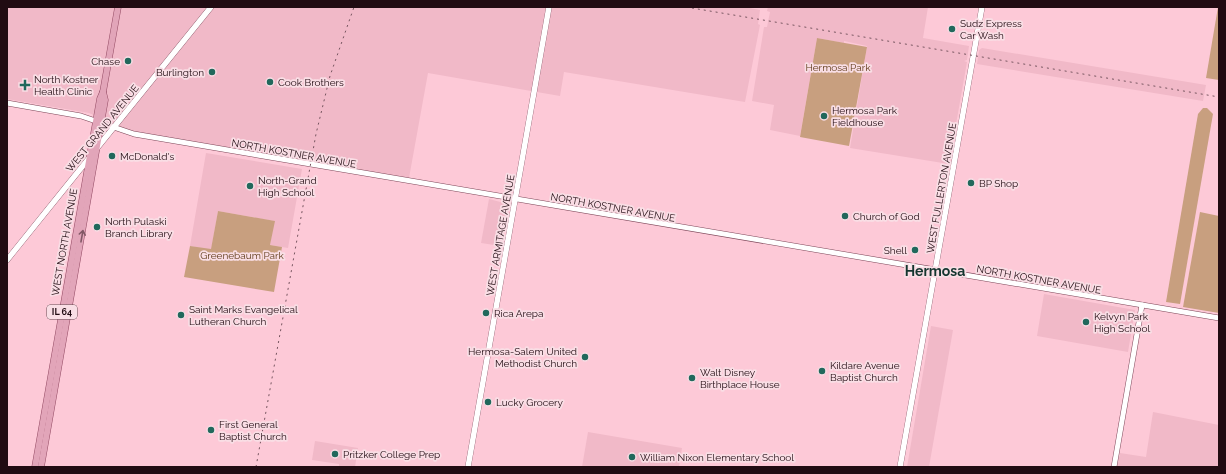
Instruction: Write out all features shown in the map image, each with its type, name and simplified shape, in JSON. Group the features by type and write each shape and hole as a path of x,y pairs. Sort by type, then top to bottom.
{"main road":[{"name":"WEST NORTH AVENUE","path":"35,467 89,158 105,100 103,92 118,7"},
{"name":"WEST GRAND AVENUE","path":"7,260 211,7"},
{"name":"WEST ARMITAGE AVENUE","path":"468,467 549,7"},
{"name":"WEST FULLERTON AVENUE","path":"900,467 982,7"},
{"name":"WEST NORTH AVENUE","path":"41,467 97,148 99,121"}],"street":[{"name":"NORTH KOSTNER AVENUE","path":"7,103 70,114 99,121 134,134 1219,318"},
{"path":"1114,467 1142,305"}],"shaded area":[{"path":"7,7 744,7 760,10 758,24 760,25 745,102 564,72 560,96 428,73 409,178 319,163 319,160 303,158 303,160 135,133 89,113 7,99"},
{"path":"768,7 928,7 923,38 969,46 967,60 964,61 967,62 949,164 850,148 867,46 844,41 844,43 817,38 800,136 770,130 774,105 752,101 764,27 767,27 770,12 767,11"},
{"path":"982,48 1206,85 1203,101 977,64 979,50"},
{"name":"North-Grand High School","path":"206,153 302,169 288,248 270,245 274,221 218,211 211,250 190,246"},
{"path":"489,199 508,204 501,246 481,243"},
{"name":"Kelvyn Park High School","path":"1044,294 1135,310 1128,352 1037,336"},
{"path":"931,326 953,330 929,467 907,467"},
{"path":"1153,412 1219,425 1219,467 1117,467 1120,453 1146,457"},
{"name":"William Nixon Elementary School","path":"588,432 682,448 679,467 582,467"},
{"name":"Pritzker College Prep","path":"315,441 358,448 355,467 339,467 339,464 312,460"}],"green space":[{"path":"1219,7 1219,80 1206,78"},
{"name":"Hermosa Park","path":"817,38 867,47 849,146 800,137"},
{"path":"1203,108 1207,108 1213,114 1180,304 1166,302 1198,114"},
{"name":"Greenebaum Park","path":"218,211 275,221 270,245 282,247 274,292 184,277 190,246 211,249"},
{"path":"1200,212 1219,216 1219,313 1183,307"}],"railway":[{"path":"256,467 316,134 330,76 354,7"},
{"path":"686,7 1219,97"}],"place":[{"name":"Sudz Express Car Wash","path":"952,29"},
{"name":"Chase","path":"128,61"},
{"name":"Burlington","path":"212,72"},
{"name":"Cook Brothers","path":"270,82"},
{"name":"North Kostner Health Clinic","path":"25,85"},
{"name":"Hermosa Park Fieldhouse","path":"824,116"},
{"name":"McDonald's","path":"112,156"},
{"name":"BP Shop","path":"971,183"},
{"name":"North-Grand High School","path":"250,186"},
{"name":"Church of God","path":"845,216"},
{"name":"North Pulaski Branch Library","path":"97,227"},
{"name":"Shell","path":"915,250"},
{"name":"Rica Arepa","path":"486,313"},
{"name":"Saint Marks Evangelical Lutheran Church","path":"181,315"},
{"name":"Kelvyn Park High School","path":"1086,322"},
{"name":"Hermosa-Salem United Methodist Church","path":"585,357"},
{"name":"Kildare Avenue Baptist Church","path":"822,371"},
{"name":"Walt Disney Birthplace House","path":"692,378"},
{"name":"Lucky Grocery","path":"488,402"},
{"name":"First General Baptist Church","path":"211,430"},
{"name":"Pritzker College Prep","path":"335,454"},
{"name":"William Nixon Elementary School","path":"632,457"}],"district":[{"name":"Hermosa","path":"935,271"}]}
